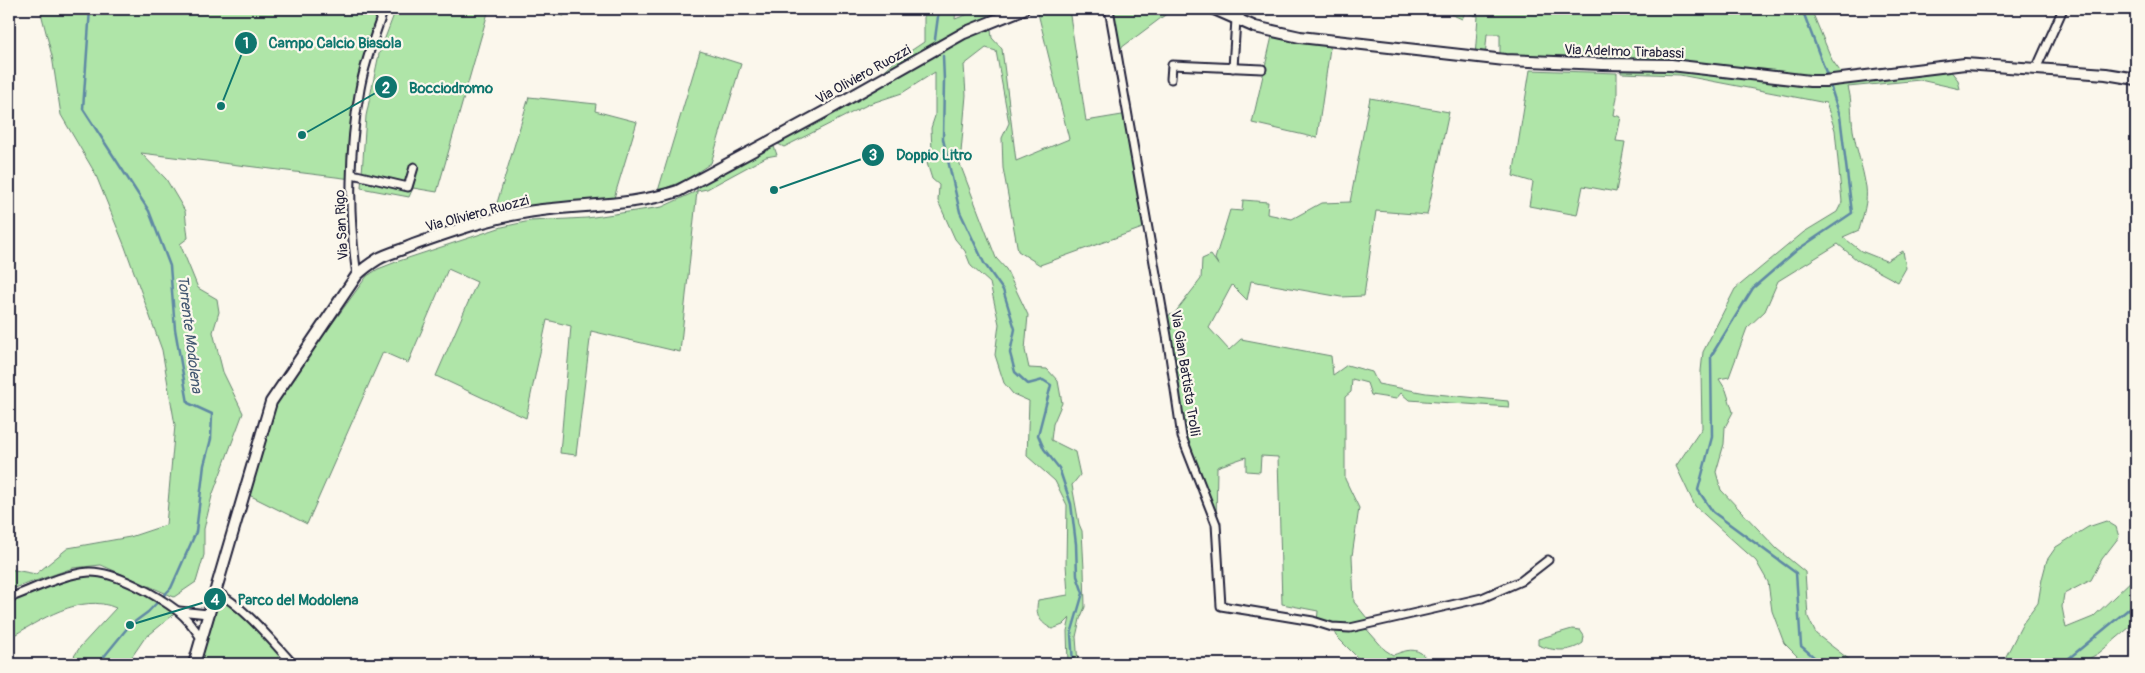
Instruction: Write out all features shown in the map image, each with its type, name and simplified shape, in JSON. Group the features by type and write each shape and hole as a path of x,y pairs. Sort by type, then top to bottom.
{"street":[{"name":"Via San Rigo","path":"357,275 352,233 352,174 360,89 384,9"},
{"name":"Via Oliviero Ruozzi","path":"194,664 271,402 357,275 380,258 448,232 486,222 542,210 593,207 641,201 678,191 826,111 964,33 1023,9"},
{"name":"Via Gian Battista Trolli","path":"1109,9 1167,336 1182,437 1216,524 1220,606 1314,620 1332,627 1350,628 1482,598 1521,581 1548,560"},
{"name":"Via Adelmo Tirabassi","path":"1214,9 1273,32 1300,38 1543,62 1671,65 1810,81 1826,81 1951,64 2036,68 2106,74 2136,79"},
{"path":"1233,68 1237,19 1243,9"},
{"path":"2036,68 2063,9"},
{"path":"1171,79 1172,66 1262,69"},
{"name":"Via San Rigo","path":"352,174 408,187 414,167"},
{"path":"9,598 61,578 90,572 104,574 136,586 178,611 202,638"},
{"path":"214,591 230,599 241,608 293,664"},
{"path":"178,611 208,614"}],"green space":[{"path":"40,9 379,9 356,84 361,85 352,179 141,153 166,179 185,211 188,238 180,244 198,288 217,299 219,312 213,332 223,372 243,413 212,496 204,529 204,555 196,582 174,597 101,565 73,568 9,590 9,569 36,574 68,548 130,537 166,525 175,425 162,350 125,247 95,173 61,115 52,56"},
{"path":"396,9 489,9 437,192 413,188 409,197 361,188 366,116 379,54"},
{"path":"524,9 565,9 564,16"},
{"path":"924,9 956,9 955,19 982,9 1023,9 990,22 992,38 1002,49 1016,161 1069,139 1037,9 1069,9 1086,121 1128,114 1148,226 1040,265 1018,251 1003,168 1002,138 1009,123 996,51 986,48 964,65 966,95 960,164 996,258 1006,269 1028,315 1025,350 1029,368 1047,369 1058,381 1062,403 1053,424 1051,440 1075,452 1080,475 1072,485 1082,531 1085,607 1076,637 1078,664 1068,664 1067,631 1070,618 1063,625 1052,629 1041,620 1037,609 1038,600 1068,595 1066,564 1067,505 1055,481 1027,456 1029,401 1013,394 1004,383 995,355 999,324 990,283 971,266 965,251 955,239 938,201 939,185 932,179 927,163 932,151 931,128 935,116 935,72 902,93 869,104 784,147 772,141 777,155 766,157 707,189 697,191 696,181 864,88 894,62 924,42"},
{"path":"1109,9 1173,9 1117,51"},
{"path":"1423,9 1811,9 1832,60 1845,78 1949,69 1958,80 1960,89 1920,80 1848,87 1853,130 1865,180 1866,198 1859,230 1843,237 1861,251 1886,261 1903,251 1906,268 1898,282 1857,260 1838,244 1778,281 1765,311 1747,328 1729,377 1719,379 1726,390 1733,412 1725,427 1724,444 1716,472 1721,490 1777,549 1805,572 1808,617 1816,634 1855,664 1805,664 1784,643 1772,611 1768,582 1756,561 1695,506 1676,466 1702,428 1701,371 1703,352 1735,289 1804,232 1837,212 1842,202 1835,130 1826,103 1680,75 1621,73 1622,65 1500,59 1500,34 1487,34 1485,58 1475,57 1478,16 1465,13 1462,19 1446,12"},
{"path":"1273,32 1331,41 1317,138 1252,123"},
{"path":"700,51 741,64 711,163 686,180 658,191"},
{"path":"1530,70 1617,73 1617,97 1614,115 1621,117 1616,141 1625,142 1616,192 1583,186 1577,215 1529,206 1533,182 1513,176"},
{"path":"529,97 596,104 595,111 637,122 614,198 558,203 494,213"},
{"path":"1370,98 1449,112 1427,215 1376,211 1364,296 1341,297 1251,281 1247,300 1232,285 1209,328 1229,350 1241,339 1331,356 1333,375 1347,365 1372,372 1378,384 1426,393 1508,401 1509,407 1409,400 1401,393 1396,399 1371,395 1367,383 1352,379 1351,392 1345,397 1345,479 1359,508 1352,556 1354,602 1371,623 1363,625 1385,650 1393,655 1407,651 1418,651 1433,664 1364,664 1336,636 1332,627 1317,622 1318,611 1282,604 1278,457 1261,456 1260,472 1246,471 1246,457 1217,467 1216,524 1182,437 1164,316 1174,314 1201,279 1202,259 1211,255 1219,266 1215,259 1230,210 1242,211 1243,200 1268,202 1267,214 1292,219 1321,203 1350,202"},
{"path":"697,191 680,352 591,331 576,455 560,453 571,326 547,320 526,418 436,376 477,282 448,269 408,363 383,352 307,524 249,495 279,396 367,276 378,269 396,262 502,227 530,221 587,218 662,207"},
{"path":"2106,521 2116,527 2119,537 2102,559 2091,580 2064,594 2062,607 2066,628 2093,617 2136,576 2136,622 2099,653 2080,664 2002,664 2023,623 2038,603 2047,560 2056,547 2088,527"},
{"path":"75,574 117,577 178,611 144,639 127,664 69,664 80,647 116,608 103,604 75,606 61,611 9,638 9,598"},
{"path":"220,598 227,601 245,617 287,664 200,664"},
{"path":"1572,629 1580,630 1584,636 1583,643 1578,646 1561,650 1549,649 1538,645 1538,639"}],"waterway":[{"name":"Torrente Modolena","path":"90,9 83,109 149,211 170,266 175,329 188,403 212,414 211,439 204,465 196,532 171,588 148,612 129,626 98,664"},
{"path":"935,39 939,9"},
{"path":"1802,9 1827,75"},
{"path":"943,56 943,139 960,212 984,263 1003,290 1015,329 1010,353 1015,372 1028,384 1043,380 1051,385 1038,435 1044,449 1059,468 1071,504 1076,544 1077,576 1083,593 1071,634 1073,664"},
{"path":"1822,664 1801,646 1796,573 1713,512 1698,490 1712,437 1711,356 1753,288 1797,250 1852,213 1840,116 1830,85"},
{"path":"2062,664 2136,603"}],"place":[{"name":"Campo Calcio Biasola","path":"221,106"},
{"name":"Bocciodromo","path":"302,135"},
{"name":"Doppio Litro","path":"774,190"},
{"name":"Parco del Modolena","path":"130,625"}]}
